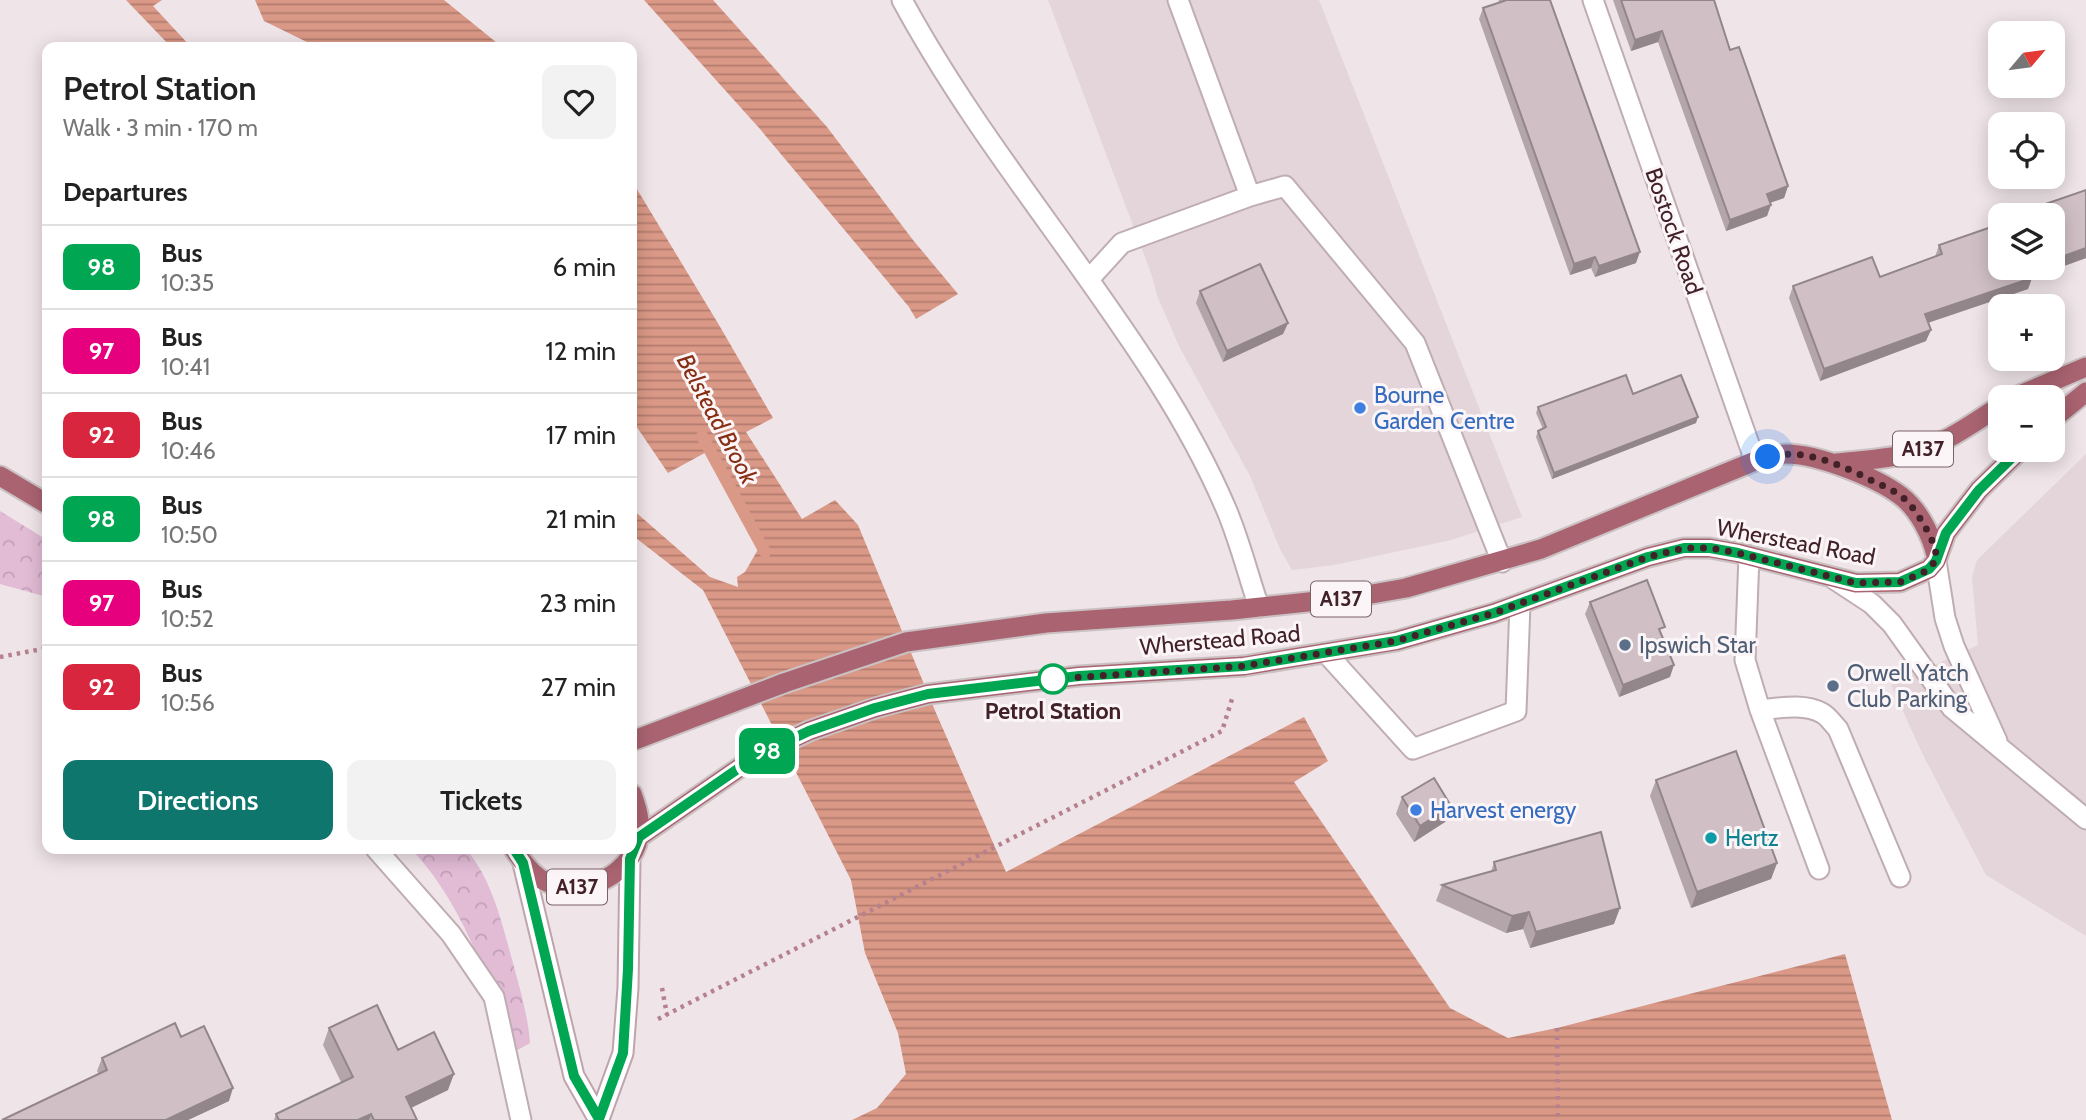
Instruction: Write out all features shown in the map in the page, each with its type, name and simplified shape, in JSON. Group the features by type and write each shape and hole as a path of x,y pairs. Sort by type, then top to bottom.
{"main road":[{"path":"2043,385 2086,367"},
{"path":"2065,409 2086,392"},
{"name":"Wherstead Road","path":"1835,463 1891,458 1920,450 1942,441 1988,413"},
{"name":"Wherstead Road","path":"637,739 727,704 906,642 1046,623 1259,607 1406,589 1541,549 1755,461 1782,454 1798,454 1835,463 1903,497 1924,525 1936,558"},
{"name":"Wherstead Road","path":"639,837 758,755 809,731 875,708 928,694 1079,676 1244,666 1396,641 1520,604 1648,557 1684,548 1710,548 1856,583 1900,582 1923,573 1936,558 1946,533 1979,490 2008,462"},
{"path":"0,475 42,501"},
{"name":"A137","path":"637,808 637,842"},
{"name":"A137","path":"518,856 540,879 562,886 584,887 603,881 618,872 632,854"}],"street":[{"path":"902,0 988,139 1090,278 1158,381 1227,511 1259,607"},
{"path":"1178,0 1250,196"},
{"name":"Bostock Road","path":"1593,0 1755,461"},
{"path":"1090,278 1122,243 1250,196 1285,186 1415,343 1502,562"},
{"path":"1749,556 1745,660 1760,710 1819,869"},
{"path":"1936,558 1945,618 1954,646 1999,746"},
{"path":"1834,579 1872,604 1892,624 1952,708 2086,819"},
{"path":"1327,654 1413,749 1516,711 1520,604"},
{"path":"1760,710 1794,707 1810,709 1823,713 1838,729 1900,877"},
{"path":"380,854 451,934 494,997 521,1120"},
{"path":"518,856 574,1076 599,1119"},
{"path":"599,1119 623,1053 628,975 630,859"}],"path":[{"path":"0,656 42,649"},
{"path":"667,1015 1222,731 1244,666"},
{"path":"1557,1028 1558,1120"}],"shaded area":[{"path":"1048,0 1319,0 1522,517 1451,540 1334,565 1292,570 1280,549 1250,476 1179,346 1158,298"},
{"path":"2086,454 2086,936 1986,875 1923,755 1891,685 1978,645 1972,577 1977,560"}],"green space":[{"path":"0,511 42,537 42,596 0,584"},
{"path":"415,854 470,854 490,889 527,1022 530,1043 514,1052 473,945 446,894"}],"water":[{"path":"126,0 162,0 153,6 186,42 166,42"},
{"path":"255,0 444,0 496,42 307,42 264,21"},
{"path":"644,0 713,0 827,127 958,294 916,319 909,307 760,129"},
{"path":"637,189 773,418 746,432 802,519 835,500 858,525 1006,872 1304,717 1328,761 1294,782 1450,1008 1508,1038 1557,1028 1845,954 1892,1120 852,1120 877,1108 906,1074 898,1033 865,953 851,880 703,590 637,539 637,513 710,577 738,587 737,577 745,572 764,539 712,449 668,473 637,427"}],"building":[{"path":"1503,0 1550,0 1640,252 1599,266 1595,257 1574,264 1483,8"},
{"path":"1621,0 1714,0 1730,50 1739,47 1788,186 1767,194 1771,205 1730,220 1662,31 1635,40"},
{"path":"2086,190 2086,248 2065,256 2065,203 2049,203"},
{"path":"1988,228 1988,280 2026,280 1925,314 1931,330 1824,369 1793,286 1872,257 1880,277 1942,254 1939,245"},
{"path":"1260,264 1288,323 1227,351 1200,291"},
{"path":"1626,375 1633,394 1681,375 1698,417 1554,473 1538,431 1546,427 1538,407"},
{"name":"Ipswich Star","path":"1647,580 1665,627 1659,629 1674,665 1623,685 1590,602"},
{"name":"Hertz","path":"1736,751 1777,863 1697,892 1656,780"},
{"path":"1434,778 1451,806 1420,826 1402,797"},
{"path":"1601,832 1620,908 1536,932 1529,912 1512,916 1442,885 1496,870 1494,862"},
{"path":"377,1005 398,1050 434,1032 454,1074 406,1097 417,1120 374,1120 371,1114 358,1120 279,1120 276,1114 353,1077 329,1028"},
{"path":"175,1023 181,1037 204,1026 233,1088 166,1120 2,1120 107,1070 102,1058"}],"waterway":[{"name":"Belstead Brook","path":"702,436 765,552"}],"bus line":[{"name":"98","path":"637,842 639,837 758,755 809,731 875,708 928,694 1079,676 1244,666 1396,641 1494,613 1648,557 1684,548 1710,548 1738,553 1856,583 1900,582 1929,569 1936,561 1946,533 1979,490 2008,462"},
{"name":"98","path":"517,854 523,863 574,1076 599,1119 623,1053 632,854"}],"place":[{"name":"Bourne Garden Centre","path":"1360,408"},
{"name":"Ipswich Star","path":"1625,645"},
{"name":"Petrol Station","path":"1053,679"},
{"name":"Orwell Yatch Club Parking","path":"1833,686"},
{"name":"Harvest energy","path":"1416,810"},
{"name":"Hertz","path":"1711,838"}],"route":[{"path":"1053,679 1244,666 1396,641 1494,613 1648,557 1684,548 1710,548 1738,553 1856,583 1900,582 1923,573 1936,561 1934,544 1924,525 1903,497 1887,487 1835,463 1798,454 1768,457"}]}
